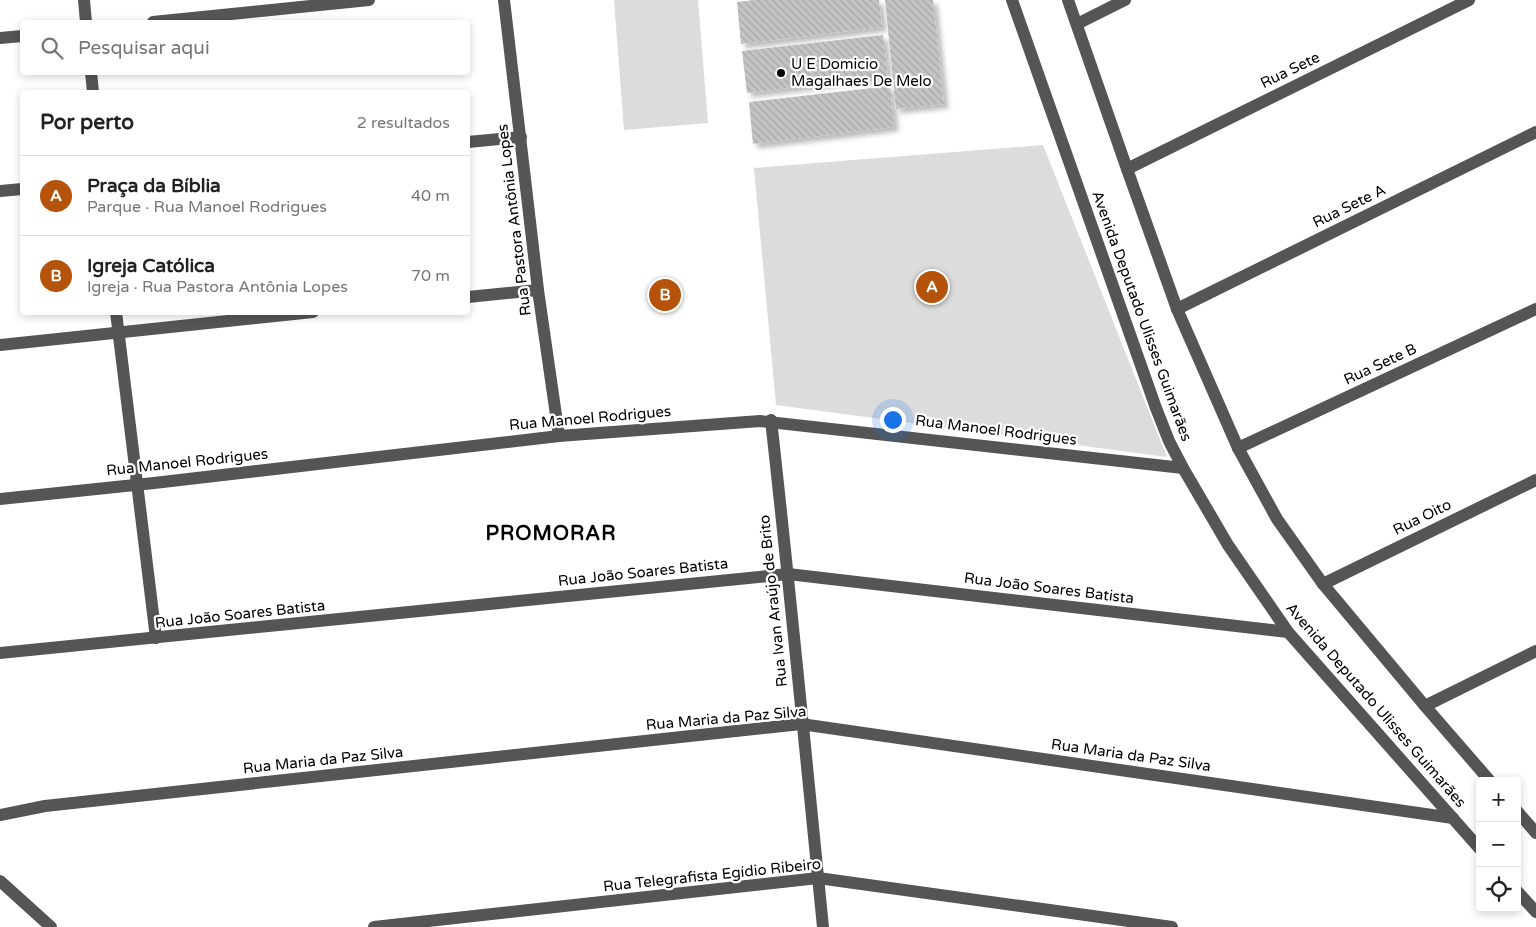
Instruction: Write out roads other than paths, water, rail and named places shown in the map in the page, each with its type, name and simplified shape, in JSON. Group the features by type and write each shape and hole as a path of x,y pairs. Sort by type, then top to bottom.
{"street":[{"path":"84,0 86,20"},
{"path":"173,20 369,0"},
{"name":"Rua Pastora Antônia Lopes","path":"504,0 538,290 559,436"},
{"name":"Avenida Deputado Ulisses Guimarães","path":"1012,0 1156,408 1183,468 1228,545 1288,632 1476,844"},
{"path":"1068,0 1177,309 1238,448 1278,519 1323,584 1487,777"},
{"path":"1077,24 1124,0"},
{"name":"Rua Sete","path":"1127,169 1469,0"},
{"path":"0,38 20,36"},
{"path":"91,75 93,90"},
{"name":"Rua Sete A","path":"1177,309 1536,132"},
{"path":"470,142 521,137"},
{"path":"0,191 20,189"},
{"path":"470,297 538,290"},
{"name":"Rua Sete B","path":"1238,448 1536,309"},
{"path":"116,315 156,638"},
{"path":"0,345 284,315"},
{"name":"Rua Manoel Rodrigues","path":"0,498 559,436 771,420 1183,468"},
{"name":"Rua Ivan Araújo de Brito","path":"771,420 823,927"},
{"name":"Rua Oito","path":"1323,584 1536,480"},
{"name":"Rua João Soares Batista","path":"0,653 788,574 1288,632"},
{"path":"1425,706 1536,651"},
{"name":"Rua Maria da Paz Silva","path":"0,815 55,805 802,724 1453,818"},
{"path":"1521,815 1534,827"},
{"name":"Rua Telegrafista Egídio Ribeiro","path":"374,927 818,878 1172,927"},
{"path":"0,881 51,927"},
{"path":"1521,895 1536,912"}],"place":[{"name":"U E Domicio Magalhaes De Melo","path":"781,73"},
{"name":"Praça da Bíblia","path":"932,287"},
{"name":"Igreja Católica","path":"665,295"}],"district":[{"name":"PROMORAR","path":"551,533"}]}
